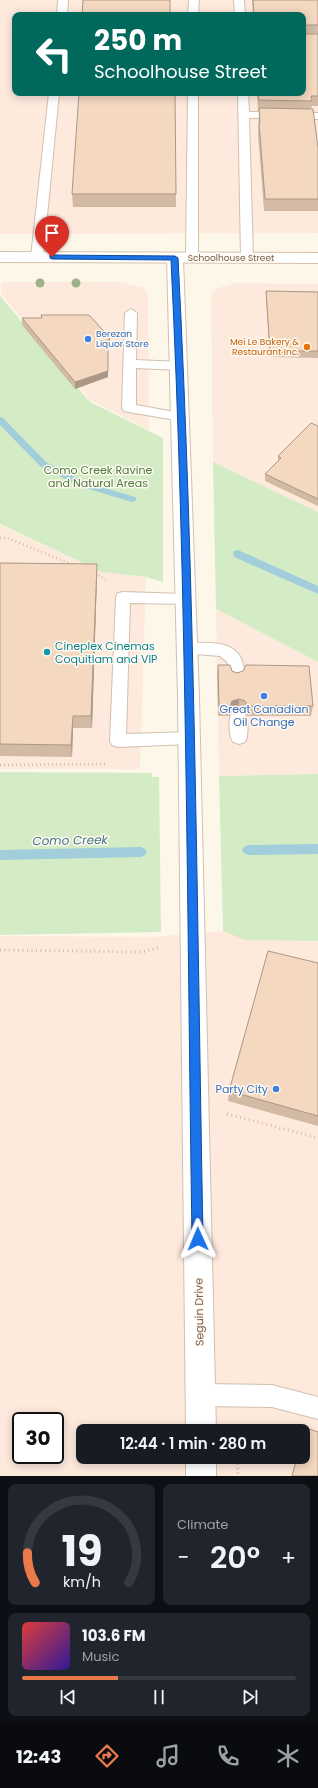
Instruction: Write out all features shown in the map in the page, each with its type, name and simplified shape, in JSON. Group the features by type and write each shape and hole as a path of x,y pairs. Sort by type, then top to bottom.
{"street":[{"name":"Schoolhouse Street","path":"0,256 318,258"},
{"name":"Seguin Drive","path":"183,258 180,366 188,649 201,1424"},
{"path":"201,1464 201,1476"}],"lane":[{"path":"62,12 63,0"},
{"path":"193,12 194,0"},
{"path":"239,0 240,12"},
{"path":"37,257 54,96"},
{"path":"183,258 193,96"},
{"path":"243,96 247,258"},
{"path":"243,115 318,116"},
{"path":"131,312 129,408 181,417"},
{"path":"130,364 180,366"},
{"path":"186,599 123,597 118,741 189,738"},
{"path":"188,649 217,649 225,651 234,660 237,675"},
{"path":"238,716 239,738"},
{"path":"200,1395 272,1396 318,1408"}],"path":[{"path":"0,538 7,538 78,566"},
{"path":"91,572 104,577 123,597"},
{"path":"0,765 110,764"},
{"path":"0,950 142,952 162,947"},
{"path":"227,1114 318,1138"},
{"path":"237,1464 238,1476"}],"shaded area":[{"path":"0,0 318,0 318,233 0,234"},
{"path":"2,282 119,282 143,287 148,295 149,430 90,400 1,294"},
{"path":"236,283 318,284 318,512 213,462 211,295 218,288"},
{"path":"0,525 102,572 146,577 140,769 0,769"},
{"path":"216,609 318,662 318,774 219,776"},
{"path":"223,931 318,931 318,1476 0,1476 0,936 152,937"}],"green space":[{"name":"Como Creek Ravine and Natural Areas","path":"0,296 90,402 163,438 163,582 146,577 102,572 0,524"},
{"path":"213,462 318,512 318,662 216,609"},
{"path":"0,772 152,773 152,777 159,777 161,932 0,935"},
{"path":"318,774 318,941 245,940 223,931 219,776"}],"building":[{"path":"83,0 170,0 170,12 82,12"},
{"path":"253,0 318,0 318,25 306,25 306,12 254,12"},
{"path":"306,34 318,34 318,96 311,96 312,101 259,100 258,96 306,96"},
{"path":"79,96 175,96 176,194 72,194"},
{"path":"259,108 313,109 318,148 318,199 265,199"},
{"path":"266,291 318,292 318,351 270,351"},
{"path":"41,315 89,315 110,338 108,339 108,371 75,382 22,318 42,318"},
{"path":"311,423 318,426 318,499 265,474 281,458 278,456"},
{"name":"Cineplex Cinemas Coquitlam and VIP","path":"0,563 97,564 91,716 73,716 71,745 0,744"},
{"name":"Great Canadian Oil Change","path":"218,665 230,665 232,671 237,673 243,671 246,665 309,666 313,706 248,706 245,701 239,699 232,701 230,706 219,706"},
{"path":"268,951 318,963 318,1116 229,1091"},
{"path":"310,1429 318,1432 318,1476 292,1476 295,1464 310,1464"}],"waterway":[{"path":"0,420 43,464 82,484 132,499"},
{"path":"238,554 318,590"},
{"name":"Como Creek","path":"248,850 318,849"},
{"name":"Como Creek","path":"0,855 141,852"}],"place":[{"name":"Berezan Liquor Store","path":"88,339"},
{"name":"Mei Le Bakery & Restaurant Inc.","path":"307,347"},
{"name":"Cineplex Cinemas Coquitlam and VIP","path":"47,652"},
{"name":"Great Canadian Oil Change","path":"264,696"},
{"name":"Party City","path":"276,1089"}],"route":[{"path":"52,257 175,258 180,366 188,649 198,1239"}]}
